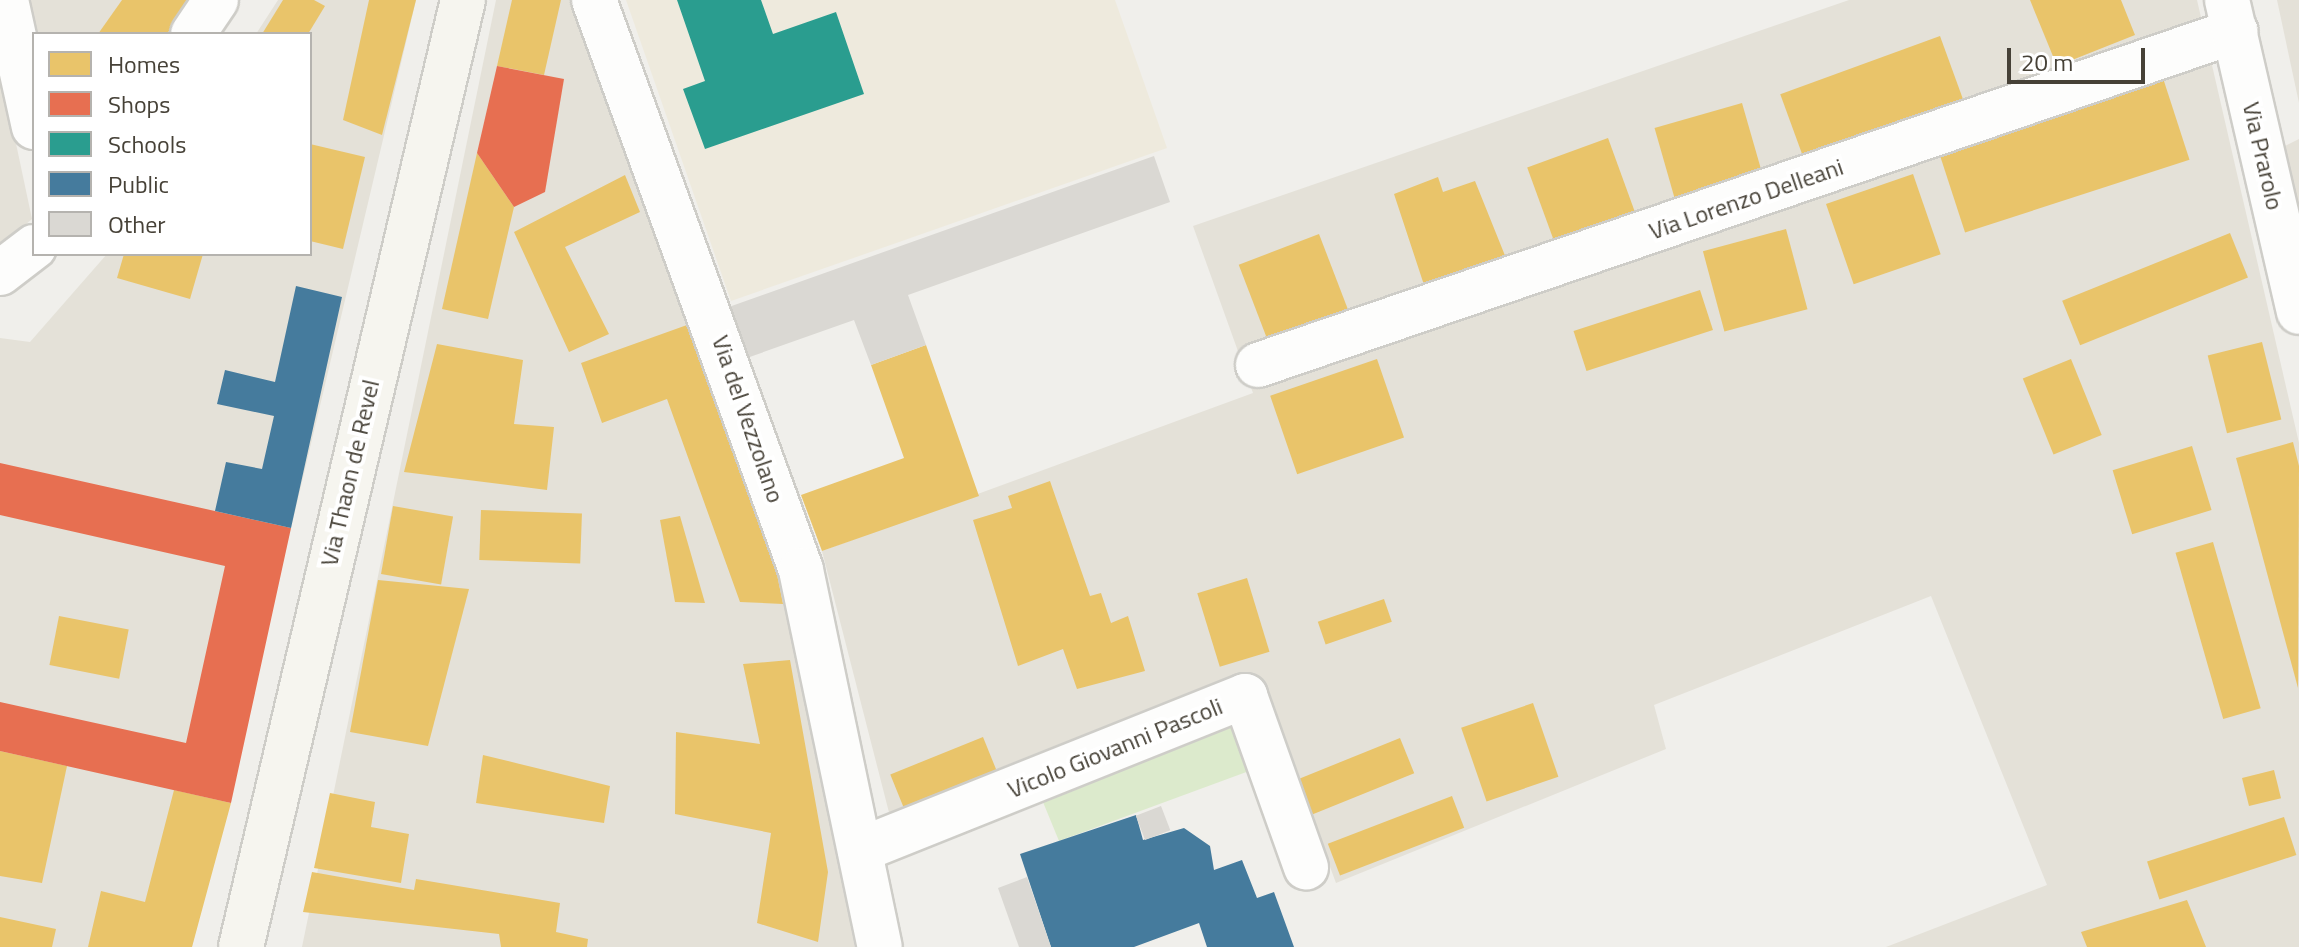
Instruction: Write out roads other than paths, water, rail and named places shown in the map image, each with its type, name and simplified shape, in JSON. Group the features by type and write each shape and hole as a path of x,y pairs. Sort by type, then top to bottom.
{"main road":[{"name":"Via Thaon de Revel","path":"241,947 463,0"}],"street":[{"path":"6,0 32,118"},
{"path":"194,32 216,0"},
{"name":"Via del Vezzolano","path":"594,0 801,570 880,947"},
{"name":"Via Prarolo","path":"2231,16 2299,312"},
{"name":"Via Lorenzo Delleani","path":"1258,365 2231,16"},
{"path":"0,273 32,249"},
{"name":"Vicolo Giovanni Pascoli","path":"860,850 1245,696 1306,867"}]}
